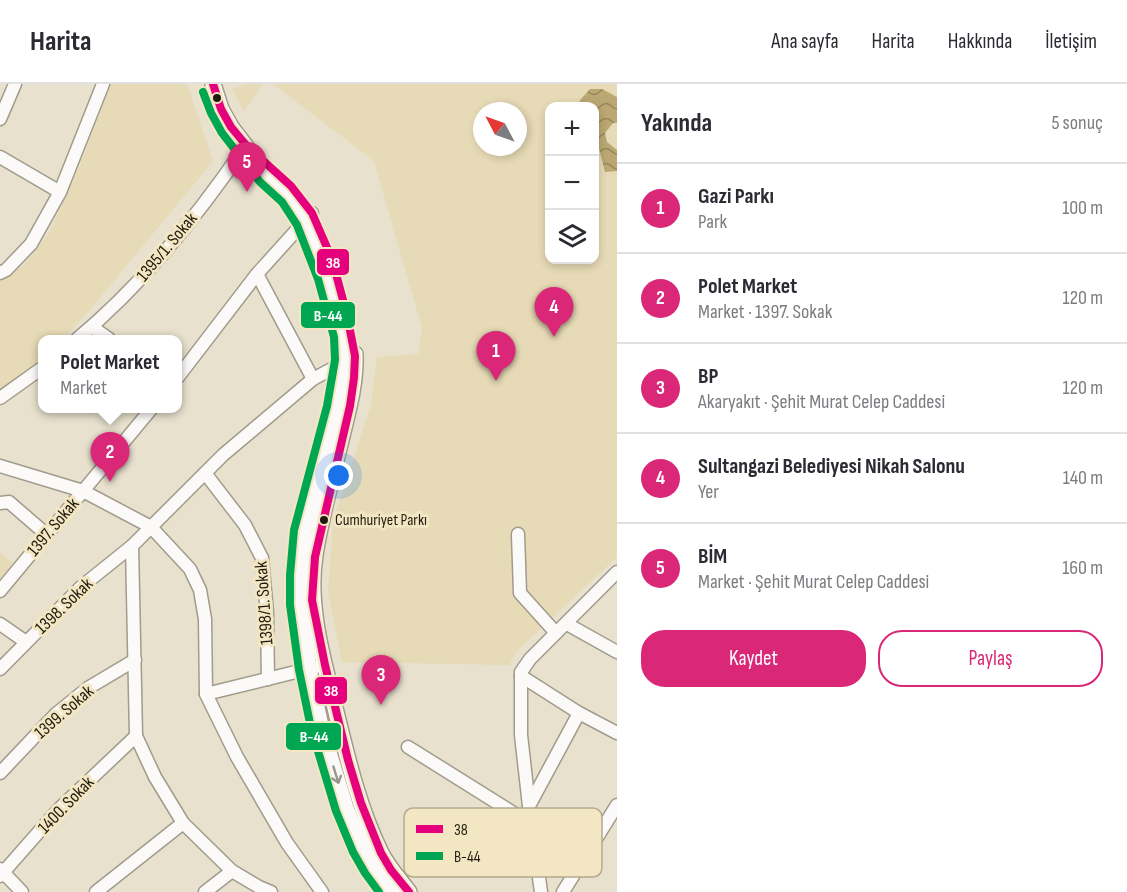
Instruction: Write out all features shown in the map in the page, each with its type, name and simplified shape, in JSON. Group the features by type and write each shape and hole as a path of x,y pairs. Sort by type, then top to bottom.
{"street":[{"path":"0,119 15,84"},
{"path":"0,273 6,270 31,244 60,192 104,84"},
{"path":"213,84 221,109 231,127 246,145 291,186 309,216 332,259 347,315 354,378 350,406 315,557 312,600 348,760 370,828 381,853 409,892"},
{"name":"1395/1. Sokak","path":"82,335 147,273 221,181 246,145"},
{"path":"0,157 60,192"},
{"path":"182,371 257,274 309,216"},
{"path":"257,274 313,379"},
{"path":"92,327 103,335"},
{"path":"351,358 304,532 300,604 309,669 321,726 346,808 362,847 392,892"},
{"name":"1398. Sokak","path":"0,669 81,587 132,546 223,455 313,379 351,358"},
{"path":"0,398 38,371"},
{"name":"1397. Sokak","path":"0,591 148,413"},
{"path":"0,466 83,490 151,527 190,569 200,590 205,619 206,694 237,756 287,843 322,892"},
{"name":"1398/1. Sokak","path":"205,473 245,525 262,558 267,612 268,679"},
{"path":"0,503 9,502 46,534"},
{"path":"518,534 520,593 556,633"},
{"path":"132,546 136,736 155,777 183,824 232,871 272,892"},
{"path":"529,806 521,735 521,672 530,659 617,572"},
{"path":"0,624 26,642"},
{"path":"567,624 617,652"},
{"name":"1399. Sokak","path":"0,773 56,714 87,688 135,660"},
{"path":"206,694 325,665"},
{"path":"521,676 579,713 617,733"},
{"path":"529,806 579,713"},
{"name":"1400. Sokak","path":"1,873 58,810 136,736"},
{"path":"408,747 505,808"},
{"path":"602,829 617,805"},
{"path":"96,892 183,824"},
{"path":"205,892 232,871"},
{"path":"1,873 22,892"},
{"path":"539,877 541,892"},
{"path":"563,892 572,877"}],"shaded area":[{"path":"111,84 187,84 213,161 67,335 38,335 38,364 0,390 0,281 24,265 49,233 80,165"},
{"path":"247,84 263,84 244,111 232,89"},
{"path":"273,84 617,84 617,557 518,650 510,665 342,662 328,592 333,522 371,405 377,357 418,354 422,328 374,161"},
{"path":"0,552 13,563 0,579"}],"water":[{"path":"590,89 602,89 617,97 617,123 613,123 605,133 607,142 617,150 617,171 605,172 599,149 599,102 579,102"}],"transit line":[{"name":"38","path":"213,84 221,109 231,127 246,145 291,186 312,213 332,259 347,315 355,356 354,378 350,406 315,557 312,600 325,665 361,803 381,853 409,892"},
{"name":"B-44","path":"203,92 222,133 260,182 282,202 297,225 318,279 334,337 335,360 327,406 294,530 290,605 299,670 311,728 336,811 353,852 379,892"}],"place":[{"name":"BİM","path":"247,192"},
{"name":"Sultangazi Belediyesi Nikah Salonu","path":"554,337"},
{"name":"Gazi Parkı","path":"496,381"},
{"name":"Polet Market","path":"110,482"},
{"name":"Cumhuriyet Parkı","path":"324,520"},
{"name":"BP","path":"381,705"}]}
